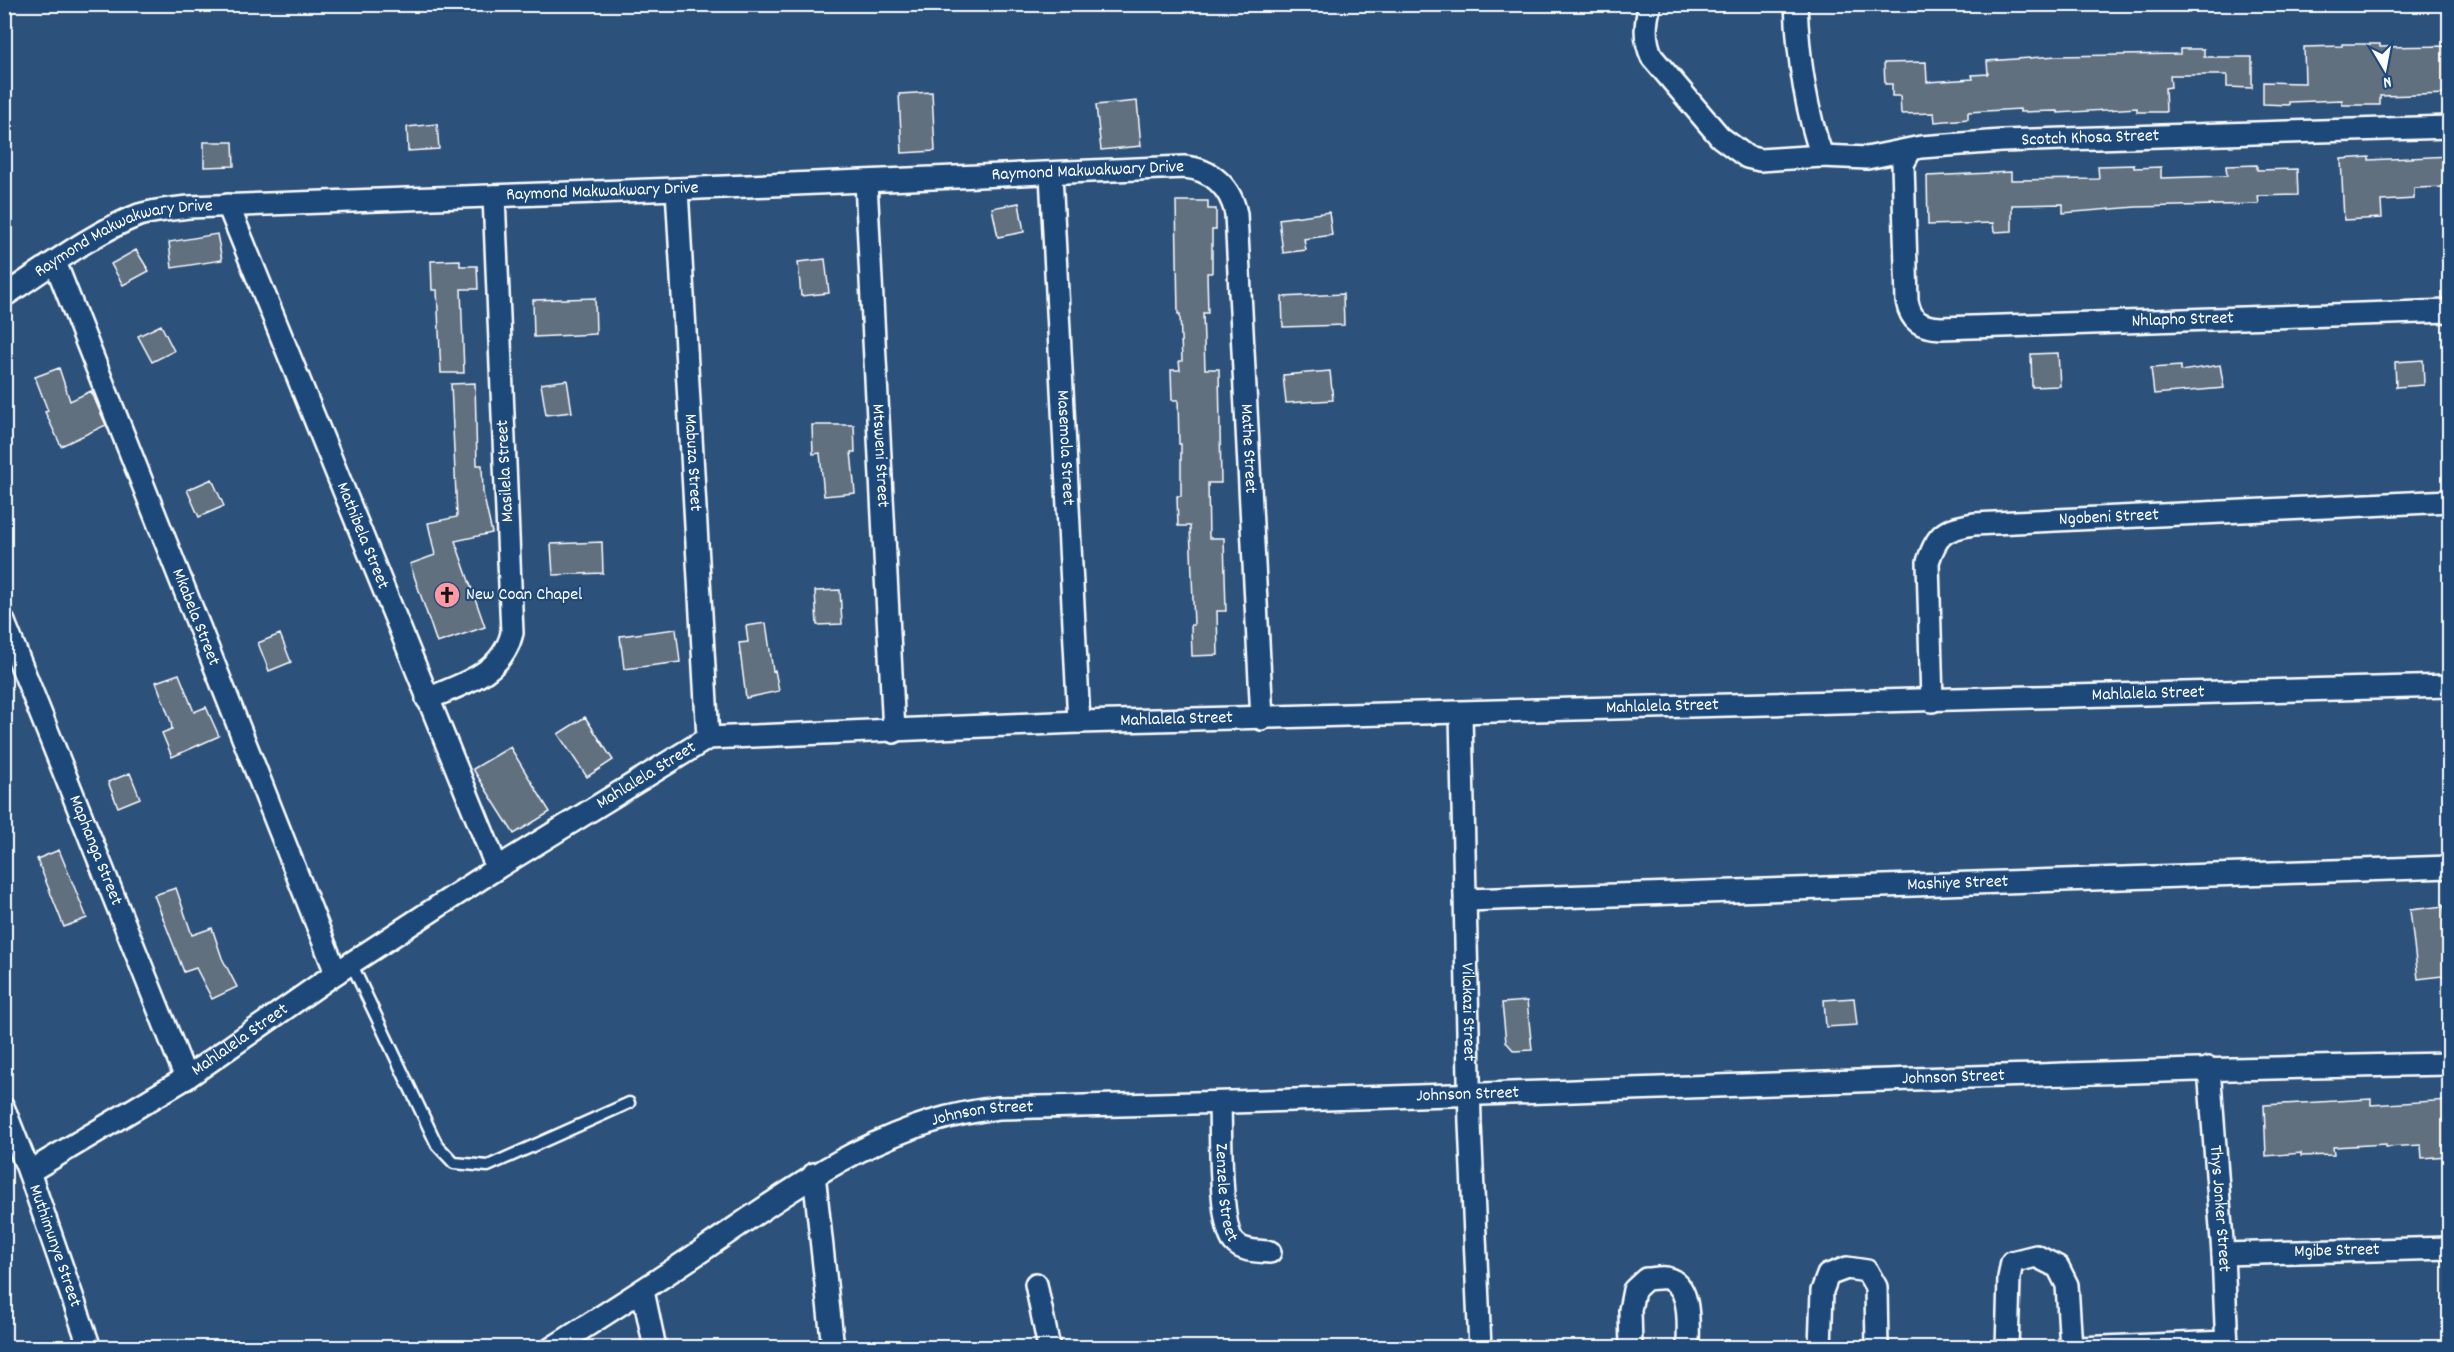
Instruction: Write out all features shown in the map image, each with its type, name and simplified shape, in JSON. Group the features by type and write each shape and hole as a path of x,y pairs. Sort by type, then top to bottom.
{"street":[{"name":"Scotch Khosa Street","path":"1650,4 1645,33 1646,44 1652,57 1720,137 1748,157 1760,160 1822,156 1867,158 1927,147 2002,141 2450,127"},
{"path":"1796,4 1797,44 1810,113 1822,156"},
{"name":"Nhlapho Street","path":"1910,151 1903,164 1907,301 1910,313 1917,322 1928,327 2450,311"},
{"name":"Raymond Makwakwary Drive","path":"4,296 111,229 141,215 189,207 1192,168 1207,173 1221,184"},
{"name":"Masemola Street","path":"1051,174 1079,722"},
{"name":"Mtsweni Street","path":"866,182 894,732"},
{"name":"Mathe Street","path":"1221,184 1231,197 1237,222 1262,719"},
{"name":"Mabuza Street","path":"677,189 708,738"},
{"name":"Masilela Street","path":"427,699 482,676 505,652 512,633 494,196"},
{"name":"Mathibela Street","path":"228,205 497,867"},
{"name":"Mkabela Street","path":"55,262 344,968"},
{"name":"Ngobeni Street","path":"1932,701 1928,562 1934,543 1944,532 1974,524 2450,501"},
{"name":"Maphanga Street","path":"4,622 186,1078"},
{"name":"Mahlalela Street","path":"29,1172 186,1078 344,968 497,867 708,738 894,732 1079,722 1461,714 2450,686"},
{"name":"Vilakazi Street","path":"1461,714 1469,1094 1480,1347"},
{"name":"Mashiye Street","path":"1466,900 2450,867"},
{"name":"Johnson Street","path":"552,1347 643,1291 814,1174 858,1149 907,1128 969,1110 1775,1086 2209,1068 2450,1064"},
{"name":"Thys Jonker Street","path":"2209,1068 2223,1254 2227,1345"},
{"name":"Zenzele Street","path":"1220,1103 1228,1232 1235,1243 1249,1250 1270,1252"},
{"name":"Muthimunye Street","path":"4,1109 29,1172 83,1346"},
{"path":"814,1174 832,1347"},
{"name":"Mgibe Street","path":"2223,1254 2450,1248"},
{"path":"2007,1347 2009,1278 2012,1262 2036,1256 2058,1267 2067,1285 2071,1347"},
{"path":"1820,1347 1822,1291 1828,1275 1848,1268 1868,1271 1876,1287 1878,1347"},
{"path":"1631,1347 1630,1310 1634,1290 1646,1279 1667,1278 1680,1288 1688,1307 1688,1347"},
{"path":"1036,1284 1049,1347"},
{"path":"643,1291 655,1347"},
{"path":"2078,1347 2227,1345"}],"lane":[{"path":"344,968 437,1145 454,1163 488,1166 629,1103"}],"building":[{"path":"2342,44 2380,44 2380,47 2450,46 2450,94 2380,96 2380,105 2342,105 2342,100 2289,102 2289,105 2263,104 2263,82 2305,83 2304,47 2342,46"},
{"path":"2180,49 2204,49 2204,57 2252,57 2252,88 2227,87 2227,75 2170,75 2171,87 2165,88 2166,112 2137,112 2137,108 2058,113 2058,111 2020,112 2020,109 1968,112 1968,119 1935,122 1934,113 1901,114 1900,96 1892,96 1892,84 1885,84 1884,63 1926,62 1927,82 1973,79 1972,75 1988,74 1987,61 2057,56 2180,54"},
{"path":"932,92 935,151 902,153 899,94"},
{"path":"1137,101 1141,146 1101,150 1096,105"},
{"path":"437,124 439,149 408,151 407,127"},
{"path":"204,142 233,142 234,166 204,167"},
{"path":"2450,156 2450,187 2414,188 2414,199 2381,201 2382,218 2344,220 2341,159"},
{"path":"2134,165 2134,168 2161,167 2161,178 2227,176 2226,166 2257,165 2257,170 2297,169 2298,195 2258,196 2259,204 2136,207 2063,213 2063,204 2012,205 2012,231 1994,232 1993,223 1928,225 1927,176 2011,172 2011,180 2099,179 2098,166"},
{"path":"1176,201 1208,201 1208,209 1216,209 1216,230 1212,230 1212,273 1207,273 1208,313 1203,313 1205,369 1219,369 1221,483 1208,483 1209,538 1224,538 1226,611 1217,611 1218,655 1192,656 1191,625 1194,625 1190,526 1178,526 1177,496 1181,496 1181,444 1179,444 1178,400 1172,400 1171,370 1180,370 1179,361 1182,361 1180,314 1178,314"},
{"path":"1019,203 1024,232 998,237 992,208"},
{"path":"1329,212 1332,235 1304,239 1306,250 1283,253 1279,219"},
{"path":"217,234 222,260 172,268 169,242"},
{"path":"136,250 149,271 123,285 111,264"},
{"path":"825,259 829,293 801,296 798,262"},
{"path":"460,260 460,266 477,266 478,289 461,289 464,373 441,373 437,290 432,290 431,261"},
{"path":"1343,294 1344,325 1283,327 1282,297"},
{"path":"595,298 596,334 534,337 533,300"},
{"path":"161,325 174,351 152,362 138,336"},
{"path":"2058,353 2060,386 2032,387 2031,354"},
{"path":"2423,360 2424,385 2396,387 2395,362"},
{"path":"2220,365 2224,388 2154,394 2151,368 2181,366 2181,371"},
{"path":"59,368 70,401 91,391 106,425 61,446 45,412 48,411 35,377"},
{"path":"1330,371 1333,400 1286,403 1283,375"},
{"path":"567,380 572,412 546,415 541,384"},
{"path":"475,383 477,465 482,465 483,493 492,533 455,541 485,627 437,643 410,564 435,555 428,523 457,517 451,384"},
{"path":"812,425 854,425 855,452 851,452 855,493 824,496 820,453 813,454"},
{"path":"212,479 224,506 199,517 187,490"},
{"path":"602,542 603,573 553,575 551,544"},
{"path":"840,590 842,624 817,625 815,591"},
{"path":"766,623 773,671 775,670 779,691 746,698 739,643 748,642 746,626"},
{"path":"676,629 680,662 624,669 620,636"},
{"path":"280,634 291,662 269,671 258,643"},
{"path":"179,674 194,712 206,707 219,736 172,757 162,733 172,729 171,722 156,682"},
{"path":"585,717 613,760 587,777 558,734"},
{"path":"510,747 550,812 514,834 473,769"},
{"path":"130,773 140,798 118,807 108,782"},
{"path":"59,850 87,918 64,927 37,859"},
{"path":"176,888 192,935 212,928 222,958 237,987 212,999 196,968 184,972 154,895"},
{"path":"2444,906 2450,949 2450,975 2418,979 2410,910"},
{"path":"1854,998 1857,1025 1826,1027 1824,1000"},
{"path":"1527,1001 1532,1050 1514,1051 1506,1042 1502,1003"},
{"path":"2371,1099 2371,1105 2450,1100 2450,1140 2446,1140 2447,1156 2422,1158 2421,1145 2386,1147 2386,1144 2333,1147 2334,1155 2301,1156 2301,1153 2266,1156 2264,1105"}],"place":[{"name":"New Coan Chapel","path":"447,595"}]}
